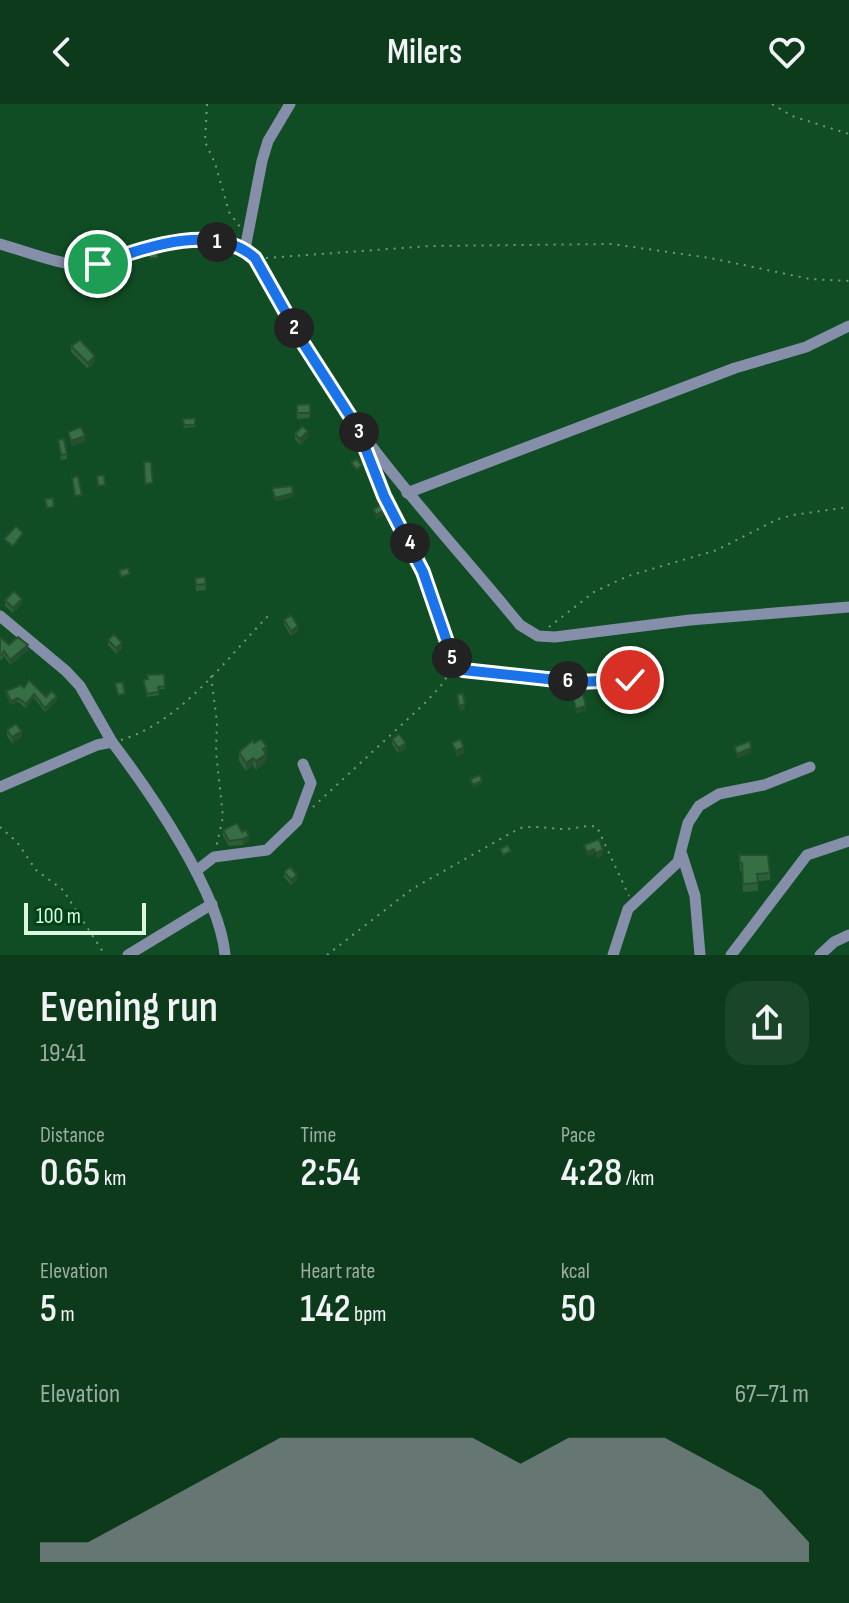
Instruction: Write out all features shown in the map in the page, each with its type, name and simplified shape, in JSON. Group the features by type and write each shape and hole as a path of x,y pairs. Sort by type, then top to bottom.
{"street":[{"path":"290,104 268,141 249,248 303,343 350,415 407,493 520,625 538,636 555,637 720,617 849,607"},
{"path":"0,244 79,265 98,264 155,244 177,241 213,241 249,248"},
{"path":"407,493 735,368 806,347 849,326"},
{"path":"0,616 80,686 112,742 135,772 196,871 223,934 225,955"},
{"path":"0,787 97,745 112,742"},
{"path":"196,871 214,857 267,850 297,821 311,783 303,764"},
{"path":"613,955 621,924 632,904 672,871 682,855 688,823 695,810 719,794 771,783 810,767"},
{"path":"731,955 807,855 849,841"},
{"path":"682,855 695,896 700,955"},
{"path":"128,955 212,904"},
{"path":"820,955 834,942 849,935"}],"path":[{"path":"207,104 205,142 215,163 229,212 249,248 275,259 430,246 612,244 710,258 810,279 849,281"},
{"path":"772,104 792,116 849,134"},
{"path":"367,453 384,496 423,572 455,665 463,670 575,682 650,677"},
{"path":"538,636 594,592 628,576 717,550 759,528 793,515 849,507"},
{"path":"112,742 147,731 172,715 268,616"},
{"path":"297,821 424,704 455,665"},
{"path":"211,675 223,817 214,857"},
{"path":"327,955 395,901 438,872 520,828 535,825 557,829 597,827 632,904"},
{"path":"0,827 17,842 36,870 63,890 105,955"}],"building":[{"path":"158,250 158,258 149,258 149,252"},
{"path":"80,340 95,356 88,363 71,346"},
{"path":"310,404 310,413 297,413 297,405"},
{"path":"195,418 195,425 184,425 183,419"},
{"path":"302,426 308,431 300,439 295,434"},
{"path":"81,427 85,436 71,441 68,432"},
{"path":"64,439 67,454 61,455 58,440"},
{"path":"356,459 362,465 357,470 351,463"},
{"path":"144,462 151,462 153,483 145,484"},
{"path":"104,475 105,485 98,486 97,476"},
{"path":"78,476 82,495 75,496 72,478"},
{"path":"292,486 293,493 275,498 272,488"},
{"path":"53,498 54,507 47,508 45,499"},
{"path":"384,503 387,509 376,515 373,509"},
{"path":"16,526 23,533 13,546 4,539"},
{"path":"128,568 130,574 121,577 119,570"},
{"path":"205,577 206,584 196,585 195,578"},
{"path":"14,591 22,599 13,608 5,600"},
{"path":"291,615 298,626 291,631 284,620"},
{"path":"114,634 122,643 116,648 108,640"},
{"path":"0,637 9,645 18,637 28,645 10,660 4,651 0,654"},
{"path":"164,674 165,686 158,687 159,692 147,694 143,680 148,679 147,675"},
{"path":"29,680 46,697 51,691 57,696 45,708 34,694 26,704 18,698 11,701 6,691 21,685 24,688"},
{"path":"655,680 656,688 646,688 645,681"},
{"path":"123,682 125,694 118,695 115,683"},
{"path":"582,691 586,706 576,709 572,694"},
{"path":"463,693 465,704 459,706 457,695"},
{"path":"16,724 22,731 12,737 7,730"},
{"path":"399,734 406,743 398,748 392,739"},
{"path":"261,739 267,747 263,749 266,754 246,763 239,752 253,740 254,743"},
{"path":"460,739 464,747 456,751 452,743"},
{"path":"750,741 751,748 737,754 734,747"},
{"path":"480,775 482,781 473,785 470,779"},
{"path":"237,823 242,832 246,830 249,836 229,841 223,830"},
{"path":"599,839 603,850 587,852 584,845"},
{"path":"508,845 511,851 503,855 500,849"},
{"path":"739,855 768,855 770,873 757,874 758,883 743,884"},
{"path":"290,867 297,875 291,880 284,872"}],"route":[{"path":"98,264 155,244 177,241 213,241 245,249 255,258 303,343 357,427 384,496 423,572 455,665 463,670 575,682 630,680"}]}
